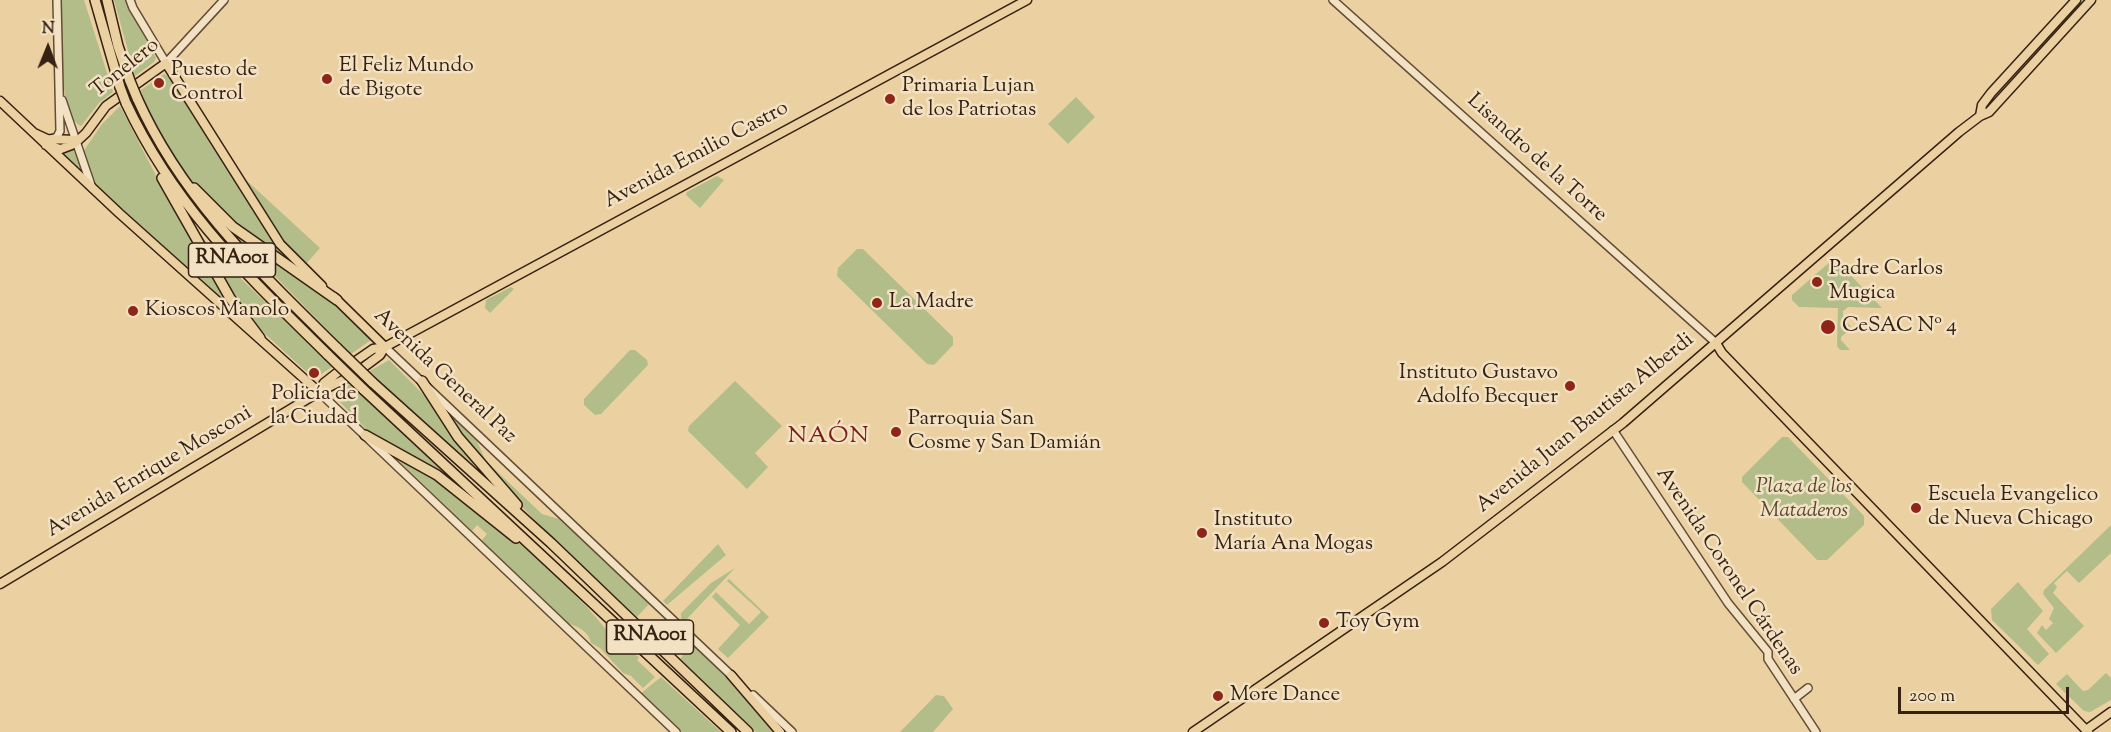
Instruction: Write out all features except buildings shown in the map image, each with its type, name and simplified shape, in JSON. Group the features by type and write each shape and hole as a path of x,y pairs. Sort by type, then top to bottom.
{"highway":[{"path":"90,0 100,27"},
{"name":"RNA001","path":"95,0 100,27 126,103 151,153 180,197 208,233 328,355 730,732"},
{"name":"RNA001","path":"108,0 112,25 137,98 170,162 218,227 372,382 551,543 748,732"},
{"path":"151,153 167,191 230,298 260,338"},
{"path":"170,162 233,227 337,300"},
{"path":"422,381 458,437 551,543"},
{"path":"365,435 437,475 552,564"}],"main road":[{"name":"Avenida Emilio Castro","path":"357,360 373,349 386,347 1027,0"},
{"name":"Avenida Juan Bautista Alberdi","path":"1980,116 1982,105 2076,0"},
{"name":"Avenida Juan Bautista Alberdi","path":"1193,732 1442,562 1613,430 1980,116 1989,112 2091,0"},
{"name":"Tonelero","path":"77,140 86,133 106,106 166,63"},
{"name":"Avenida General Paz","path":"166,63 280,244 386,347"},
{"path":"0,101 34,133 48,142 93,188 319,392"},
{"path":"48,142 77,140"},
{"path":"1716,343 1804,439 2086,731 2111,712"},
{"name":"Avenida Emilio Castro","path":"364,367 380,355 386,347"},
{"path":"319,392 324,383 338,372"},
{"path":"319,392 345,379"},
{"name":"Avenida Enrique Mosconi","path":"0,584 319,392"},
{"path":"731,675 780,732"}],"street":[{"path":"48,142 57,137 60,131 57,0"},
{"name":"Avenida General Paz","path":"130,0 133,9 166,63"},
{"name":"Tonelero","path":"166,63 224,0"},
{"name":"Lisandro de la Torre","path":"1333,0 1716,343"},
{"path":"60,95 93,188"},
{"name":"Avenida General Paz","path":"386,347 792,732"},
{"path":"319,392 676,732"},
{"name":"Avenida Coronel Cárdenas","path":"1613,430 1728,603 1768,652 1768,659 1816,732"},
{"path":"1794,699 1808,688"}],"green space":[{"path":"59,0 84,0 113,92 99,103 81,126 73,119 64,89"},
{"path":"114,0 127,0 156,58 135,76"},
{"path":"2082,0 2085,0 2036,55 2034,54"},
{"path":"164,74 174,79 297,266 247,233 202,192 182,169 151,118 141,90"},
{"path":"1076,97 1095,117 1068,144 1048,124"},
{"path":"120,106 177,216 233,309 96,187 83,152 102,124"},
{"path":"75,145 88,182 55,150"},
{"path":"717,176 724,180 700,208 686,195 687,192"},
{"path":"245,179 320,248 306,264 288,248"},
{"path":"220,220 325,295 371,340 351,354"},
{"path":"190,223 223,261 332,367 315,378 311,376 252,322 237,304"},
{"path":"857,249 863,249 953,337 953,345 934,365 927,364 837,276 838,268"},
{"path":"1831,261 1837,261 1882,308 1848,307 1843,311 1843,318 1852,328 1841,337 1841,340 1850,350 1840,350 1837,346 1838,308 1799,307 1792,300 1792,295"},
{"path":"511,287 514,289 490,313 485,308 486,300"},
{"path":"630,350 635,350 647,360 648,365 601,414 595,415 584,405 584,399"},
{"path":"389,360 432,403 482,472 368,372"},
{"path":"735,381 782,426 755,453 768,467 747,489 688,431 689,426"},
{"path":"350,384 466,493 370,433 338,400 341,390"},
{"path":"442,404 475,437 486,461 542,514 559,519 649,604 637,617 558,543 507,491 462,434"},
{"name":"Plaza de los Mataderos","path":"1782,437 1788,437 1864,516 1864,525 1827,560 1817,560 1742,482 1742,477"},
{"path":"393,455 444,484 492,520 580,600 615,638 639,657 637,660 655,677 643,688 631,676 623,673 600,648 591,643 583,630 569,624 481,541 487,534 477,525 472,531"},
{"path":"2111,525 2111,553 2079,583 2067,571 2054,583 2057,587 2053,593 2084,626 2056,653 2037,633 2042,625 2046,630 2053,623 2049,619 2054,608 2043,594 2044,590"},
{"path":"718,544 726,555 667,605 663,601"},
{"path":"735,568 684,622 681,613 711,583"},
{"path":"729,579 769,617 728,658 718,649 740,625 712,597 716,592 749,624 761,612 727,581"},
{"path":"2018,582 2043,611 2027,629 2049,654 2038,665 1992,620 1991,609"},
{"path":"692,641 730,677 778,732 756,732 680,659"},
{"path":"2106,673 2111,678 2111,700 2090,712 2084,711 2056,684 2067,674 2083,691 2088,690"},
{"path":"661,677 721,732 680,732 640,694"},
{"path":"936,695 944,696 953,709 933,732 900,732"}],"place":[{"name":"El Feliz Mundo de Bigote","path":"327,79"},
{"name":"Puesto de Control","path":"159,83"},
{"name":"Primaria Lujan de los Patriotas","path":"890,99"},
{"name":"Padre Carlos Mugica","path":"1817,282"},
{"name":"La Madre","path":"877,303"},
{"name":"Kioscos Manolo","path":"133,311"},
{"name":"CeSAC Nº 4","path":"1828,327"},
{"name":"Policía de la Ciudad","path":"314,373"},
{"name":"Instituto Gustavo Adolfo Becquer","path":"1570,386"},
{"name":"Parroquia San Cosme y San Damián","path":"896,432"},
{"name":"Escuela Evangelico de Nueva Chicago","path":"1916,508"},
{"name":"Instituto María Ana Mogas","path":"1202,533"},
{"name":"Toy Gym","path":"1324,623"},
{"name":"More Dance","path":"1218,696"}],"district":[{"name":"NAÓN","path":"829,438"}]}
